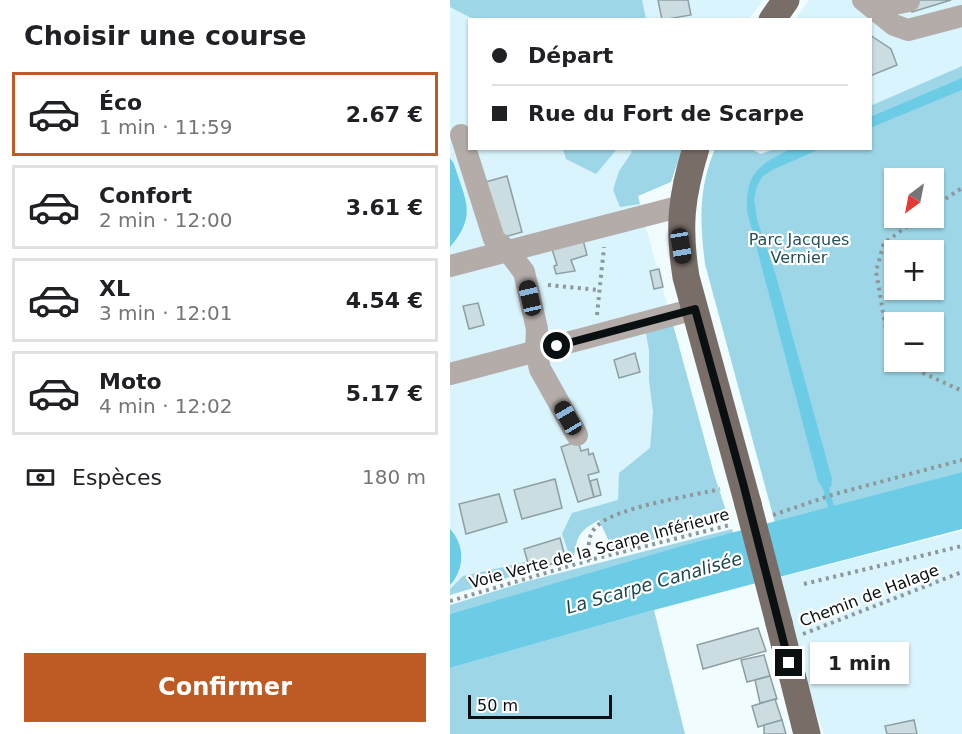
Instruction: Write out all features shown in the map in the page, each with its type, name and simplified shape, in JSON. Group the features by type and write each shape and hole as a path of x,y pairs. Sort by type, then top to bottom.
{"main road":[{"path":"773,18 786,0"},
{"path":"695,150 682,206 681,246 686,277 751,506 807,734"}],"lane":[{"path":"863,0 894,25 908,30 962,16"},
{"path":"461,135 494,239 508,251 524,272 537,329 536,351 540,369 577,435"},
{"path":"450,266 682,206"},
{"path":"450,374 695,309"}],"path":[{"path":"944,200 962,188"},
{"path":"599,334 596,321 606,226"},
{"path":"884,318 876,270 884,243 905,228"},
{"path":"526,282 599,290"},
{"path":"921,372 962,390"},
{"name":"Voie Verte de la Scarpe Inférieure","path":"450,601 590,560 751,506 822,499 962,460"},
{"path":"590,560 588,549 590,536 596,526 621,512 751,506"},
{"path":"804,584 962,546"},
{"name":"Chemin de Halage","path":"782,632 962,572"}],"shaded area":[{"path":"450,0 763,0 750,18 468,18 468,150 665,150 635,188 714,474 562,534 571,560 450,595"},
{"path":"809,0 962,0 962,66 872,105 872,18 796,18"},
{"path":"962,531 962,734 824,734 809,693 781,577"}],"green space":[{"path":"450,0 642,0 646,18 471,18 450,7"},
{"name":"Parc Jacques Vernier","path":"962,66 962,472 775,523 705,264 701,220 703,192 715,150 753,150 761,154 771,150 872,150 872,105"},
{"path":"564,150 616,150 596,174 566,159"},
{"path":"631,150 682,150 671,182 638,196 640,204 620,207 613,190 619,171 632,152"},
{"path":"672,321 729,520 613,550 599,520 581,533 571,560 562,534 572,513 618,500 619,473 650,448 653,412 645,327"},
{"path":"732,529 733,533 450,614 450,605 528,581"},
{"path":"525,562 527,572 450,595 450,589 463,576"},
{"path":"654,610 685,734 450,734 450,668"}],"water":[{"path":"962,78 962,90 872,127 872,116"},
{"path":"789,150 818,150 772,170 762,177 754,199 757,219 776,276 832,479 831,487 823,489 818,481 747,211 747,198 752,178 763,165"},
{"path":"450,158 454,164 467,207 464,226 450,247"},
{"name":"La Scarpe Canalisée","path":"962,472 962,529 654,610 450,668 450,614 678,547"},
{"path":"450,529 461,550 461,564 450,585"}],"building":[{"path":"658,0 688,0 691,15 662,18"},
{"path":"908,0 951,0 912,12"},
{"path":"872,36 891,49 897,65 872,75"},
{"path":"507,176 522,232 498,239 482,183"},
{"path":"583,240 587,255 571,260 575,271 556,274 554,266 557,265 552,249"},
{"path":"659,269 663,287 654,289 650,271"},
{"path":"478,303 484,325 469,329 463,306"},
{"path":"635,353 640,372 619,378 614,360"},
{"path":"578,441 581,451 588,449 589,455 593,453 599,472 588,475 594,497 578,502 561,447"},
{"path":"555,479 562,508 522,519 514,490"},
{"path":"597,479 601,495 594,497 590,481"},
{"path":"499,494 507,522 466,534 459,504"},
{"path":"560,538 566,560 530,570 524,549"},
{"path":"758,628 766,651 703,669 697,645"},
{"path":"764,655 770,676 747,682 741,660"},
{"path":"770,676 777,699 760,703 755,680"},
{"path":"775,699 782,720 758,727 752,706"},
{"path":"782,720 786,734 764,734 764,725"},
{"path":"914,720 917,734 887,734 885,726"}],"waterway":[{"path":"824,481 833,515"}],"route":[{"path":"557,346 695,309 789,663"}]}
